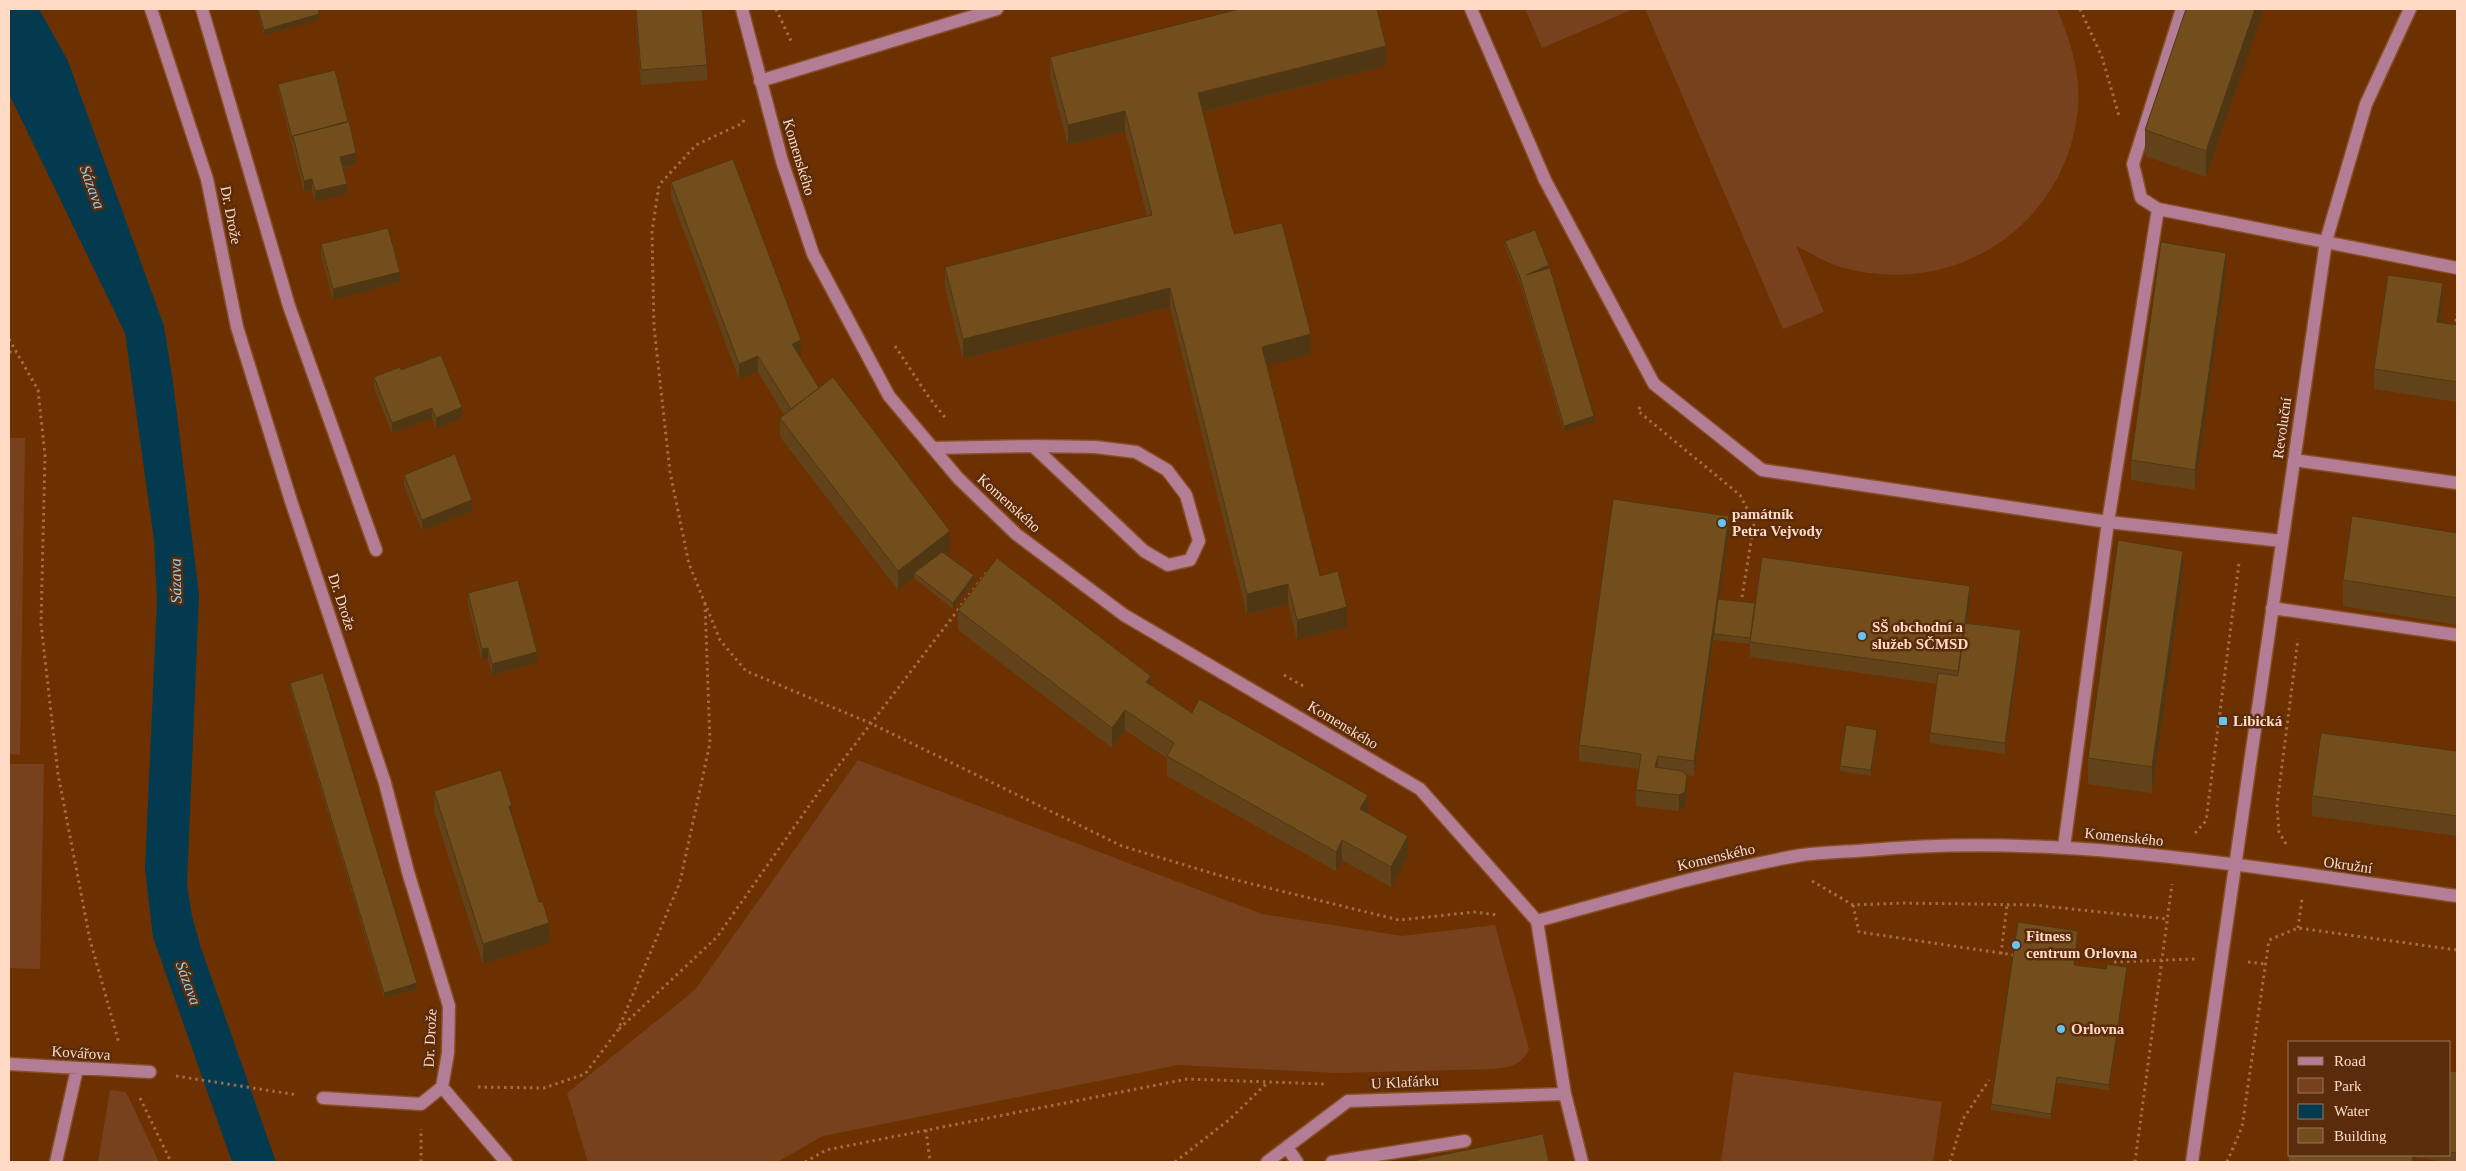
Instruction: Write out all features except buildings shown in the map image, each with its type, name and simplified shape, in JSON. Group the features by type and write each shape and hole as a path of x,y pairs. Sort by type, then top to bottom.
{"street":[{"name":"Dr. Drože","path":"151,9 207,180 237,327 291,501 385,783 408,872 449,1006 448,1053 442,1087 421,1104"},
{"name":"Dr. Drože","path":"202,9 289,306 376,550"},
{"name":"Komenského","path":"742,9 782,161 813,254 888,396 958,478 1016,534 1124,615 1420,789 1537,921 1695,877 1797,856 1930,844 2064,847 2235,865"},
{"path":"760,81 997,9"},
{"path":"1471,9 1545,180 1654,384 1762,470 2108,522 2282,541"},
{"path":"2182,9 2133,164 2141,198 2158,210 2326,241 2457,268"},
{"name":"Revoluční","path":"2235,865 2326,241 2366,104 2410,9"},
{"path":"2064,847 2108,522 2158,210"},
{"path":"933,448 1033,446 1094,447 1136,452 1167,470 1186,494 1199,541 1190,560 1168,565 1144,551 1033,446"},
{"path":"2294,460 2457,483"},
{"path":"2272,608 2457,635"},
{"path":"2192,1162 2235,865"},
{"name":"Okružní","path":"2235,865 2457,896"},
{"path":"1537,921 1565,1094 1582,1162"},
{"name":"Kovářova","path":"9,1064 150,1072"},
{"path":"56,1162 77,1068"},
{"path":"442,1087 506,1162"},
{"name":"U Klafárku","path":"1267,1162 1348,1101 1565,1094"},
{"path":"323,1098 421,1104"},
{"path":"1332,1162 1465,1141"},
{"path":"1287,1147 1297,1162"}],"path":[{"path":"776,9 801,69"},
{"path":"2080,9 2102,57 2119,117 2142,137"},
{"path":"760,81 743,123 696,145 659,185 652,232 654,327 670,472 689,564 720,640 746,671 870,723 1122,846 1228,878 1399,920 1474,912 1537,921"},
{"path":"2454,334 2457,314"},
{"path":"9,338 38,390 45,455 41,624 58,774 90,940 128,1072 171,1162"},
{"path":"893,343 928,396 969,447"},
{"path":"9,352 17,352"},
{"path":"1638,411 1740,495 1754,522 1742,597"},
{"path":"2192,834 2197,832 2206,821 2242,537"},
{"path":"442,1087 544,1088 586,1074 618,1030 717,937 870,723 989,569"},
{"path":"618,1030 680,882 710,743 705,601"},
{"path":"2279,832 2278,805 2301,613"},
{"path":"1275,670 1309,690"},
{"path":"2014,955 1859,932 1854,905 1902,903 2034,905 2167,919 2135,1162"},
{"path":"2001,954 2007,905"},
{"path":"2226,1162 2242,1127 2269,940 2298,928 2457,950"},
{"path":"2114,962 2162,960"},
{"path":"150,1072 323,1098"},
{"path":"805,1162 826,1150 1187,1079 1322,1084"},
{"path":"1950,1162 1963,1119 1989,1080"},
{"path":"1175,1162 1230,1119 1269,1082"},
{"path":"421,1104 421,1162"},
{"path":"926,1130 930,1162"}],"green space":[{"path":"1525,9 1628,9 1629,11 1542,48"},
{"path":"1645,9 2057,9 2074,57 2078,82 2078,108 2069,150 2053,187 2029,218 1999,243 1964,261 1926,272 1886,275 1844,268 1796,246 1824,312 1783,329"},
{"path":"9,438 25,438 20,755 9,754"},
{"path":"858,760 1262,914 1402,936 1495,925 1529,1049 1518,1063 1504,1068 1492,1069 1338,1073 1178,1065 823,1136 777,1162 588,1162 567,1093 695,990"},
{"path":"9,764 44,764 40,969 9,968"},
{"path":"1734,1072 1942,1102 1933,1162 1721,1162"},
{"path":"110,1090 126,1092 159,1162 98,1162"}],"water":[{"name":"Sázava","path":"9,9 39,9 68,61 164,326 173,382 199,595 187,885 192,916 201,948 276,1162 232,1162 153,937 145,869 157,600 154,540 125,333 9,94"}],"place":[{"name":"památník Petra Vejvody","path":"1722,523"},
{"name":"SŠ obchodní a služeb SČMSD","path":"1862,636"},
{"name":"Libická","path":"2223,721"},
{"name":"Fitness centrum Orlovna","path":"2016,945"},
{"name":"Orlovna","path":"2061,1029"}]}
